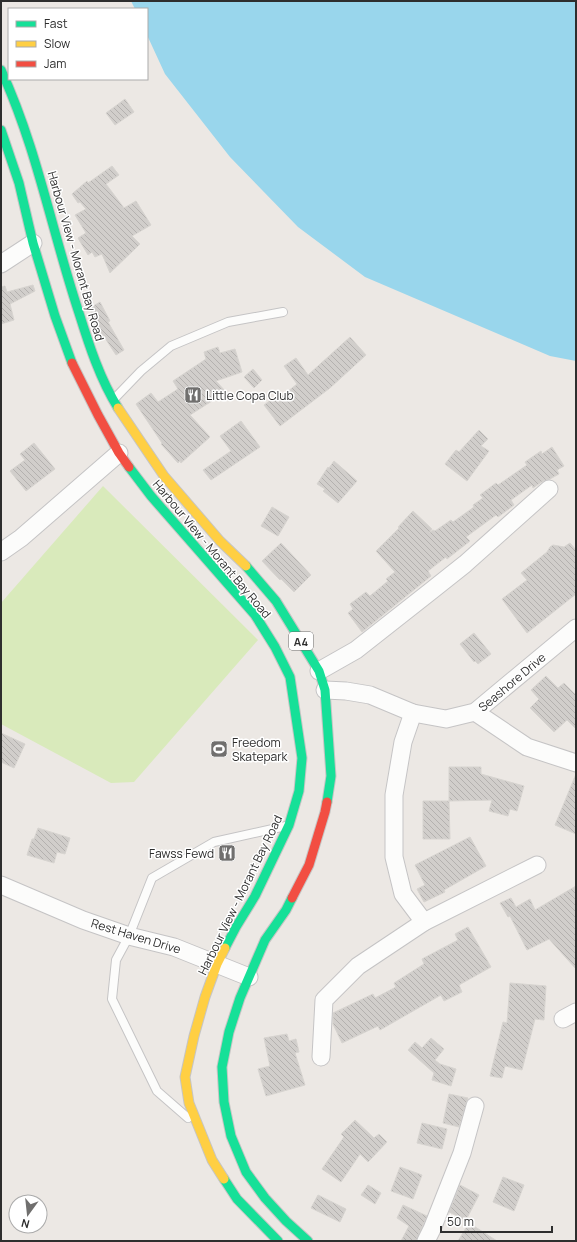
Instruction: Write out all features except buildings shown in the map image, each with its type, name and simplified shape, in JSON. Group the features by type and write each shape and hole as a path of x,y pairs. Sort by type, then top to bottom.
{"highway":[{"name":"Harbour View - Morant Bay Road","path":"1,70 14,98 32,150 70,287 92,354 113,400 136,436 174,487 220,541 253,573 276,601 319,671 325,690 331,776 325,812 309,865 286,910 265,940 240,998 229,1032 222,1067 224,1102 231,1136 246,1172 265,1198 286,1221 308,1241"},
{"name":"Harbour View - Morant Bay Road","path":"1,130 19,183 33,243 55,316 74,367 98,415 119,453 151,496 255,615 275,647 290,677 302,758 299,791 289,825 255,896 236,927 217,964 194,1036 185,1077 188,1103 212,1160 237,1199 277,1241"}],"street":[{"path":"1,264 33,243"},
{"path":"1,552 21,538 119,453"},
{"path":"319,671 356,650 425,596 465,564 549,489"},
{"name":"Seashore Drive","path":"325,690 346,691 370,695 413,714 446,719 475,712 576,628"},
{"path":"475,712 527,747 576,763"},
{"path":"413,714 403,742 394,795 394,857 403,894 424,922"},
{"path":"321,1057 324,1000 358,966 424,922 537,865"},
{"name":"Rest Haven Drive","path":"1,885 83,920 129,936 174,947 249,977"},
{"path":"426,1241 462,1153 476,1106"}],"lane":[{"path":"113,400 141,371 171,346 228,322 283,312"},
{"path":"197,1127 157,1091 112,999 116,960 129,936 152,878 214,842 289,825"}],"green space":[{"path":"103,486 258,640 134,782 111,783 1,724 1,603"}],"water":[{"path":"131,1 576,1 576,361 550,356 365,277 298,227 230,157 165,74 148,37 148,8 134,8"}],"traffic: fast":[{"path":"1,70 25,129 69,283 91,349 100,374 118,408"},
{"path":"1,130 19,183 33,243 55,316 72,363"},
{"path":"129,467 151,496 255,615 275,647 290,677 302,758 299,791 289,825 255,896 225,948"},
{"path":"246,566 276,601 319,671 325,690 331,776 327,802"},
{"path":"292,898 286,910 265,940 240,998 229,1032 222,1067 224,1102 231,1136 246,1172 265,1198 286,1221 308,1241"},
{"path":"224,1179 237,1199 278,1241"}],"traffic: slow":[{"path":"118,408 164,476 220,541 246,566"},
{"path":"224,1179 212,1160 189,1103 185,1077 194,1036 205,997 217,964 225,948"}],"traffic: jam":[{"path":"72,363 98,415 119,453 129,467"},
{"path":"292,898 309,865 327,802"}],"place":[{"name":"Little Copa Club","path":"193,395"},
{"name":"Freedom Skatepark","path":"219,749"},
{"name":"Fawss Fewd","path":"227,853"}]}
